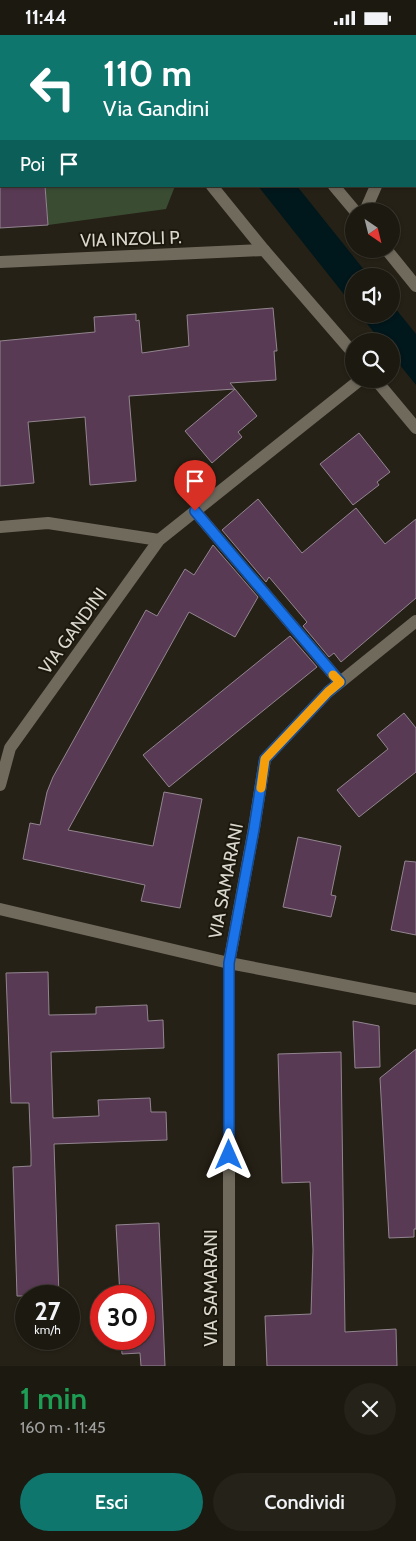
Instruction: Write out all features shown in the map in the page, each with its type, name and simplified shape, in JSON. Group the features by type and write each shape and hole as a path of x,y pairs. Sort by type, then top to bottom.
{"street":[{"path":"213,187 264,250 345,344"},
{"path":"335,187 348,203"},
{"path":"369,203 376,187"},
{"name":"VIA INZOLI P.","path":"0,262 264,250"},
{"path":"393,258 416,286"},
{"name":"VIA GANDINI","path":"0,785 10,748 159,541 350,388"},
{"path":"383,388 416,428"},
{"path":"195,511 340,682"},
{"path":"0,527 48,523 159,541"},
{"name":"VIA SAMARANI","path":"229,1366 229,963 265,759 328,692 416,621"},
{"path":"0,909 229,963 416,999"}],"green space":[{"path":"45,187 175,187 166,209 48,225"}],"water":[{"path":"259,187 298,187 345,246 345,258 355,258 363,268 345,268 345,296"},
{"path":"400,314 416,334 416,385 400,365 400,333 374,333 366,323 400,323"}],"building":[{"path":"0,187 45,187 48,225 0,228"},
{"path":"273,308 277,351 274,351 276,380 230,383 235,389 129,396 136,481 90,485 85,417 28,422 34,483 0,486 0,341 95,332 94,317 136,314 136,321 139,320 142,353 189,346 187,315"},
{"path":"235,389 257,416 238,432 242,437 212,463 185,431"},
{"path":"359,433 390,472 377,482 379,485 353,505 320,464"},
{"path":"258,499 302,553 356,508 385,544 416,519 416,598 341,662 334,653 329,657 303,626 307,622 269,577 266,582 222,530"},
{"path":"213,545 258,597 235,637 189,612 68,830 153,846 164,792 202,799 180,908 141,901 145,885 23,859 30,823 40,825 47,792 53,777 146,610 157,616 185,569 194,575"},
{"path":"290,636 317,667 169,787 143,755"},
{"path":"404,713 416,728 416,772 359,817 337,790 388,749 377,735"},
{"path":"298,837 341,846 331,895 336,896 331,917 283,907"},
{"path":"405,861 416,862 416,935 391,930"},
{"path":"48,972 49,1015 96,1014 96,1007 147,1005 148,1021 163,1020 164,1048 51,1052 53,1118 99,1116 98,1100 150,1098 151,1112 166,1112 167,1140 54,1144 59,1285 17,1285 13,1167 31,1166 31,1154 29,1103 11,1103 6,973"},
{"path":"353,1021 379,1026 380,1067 355,1068"},
{"path":"416,1049 416,1229 414,1229 414,1237 389,1238 380,1078"},
{"path":"341,1052 345,1332 396,1329 397,1366 267,1366 265,1316 311,1314 313,1250 310,1182 282,1183 278,1054"},
{"path":"159,1223 165,1366 141,1366 140,1353 122,1354 122,1350 155,1350 155,1285 119,1285 116,1225"}],"slow traffic":[{"path":"261,788 265,759 328,692 340,682 333,675"}],"route":[{"path":"195,511 340,682 328,692 265,759 229,963 229,1155"}]}
